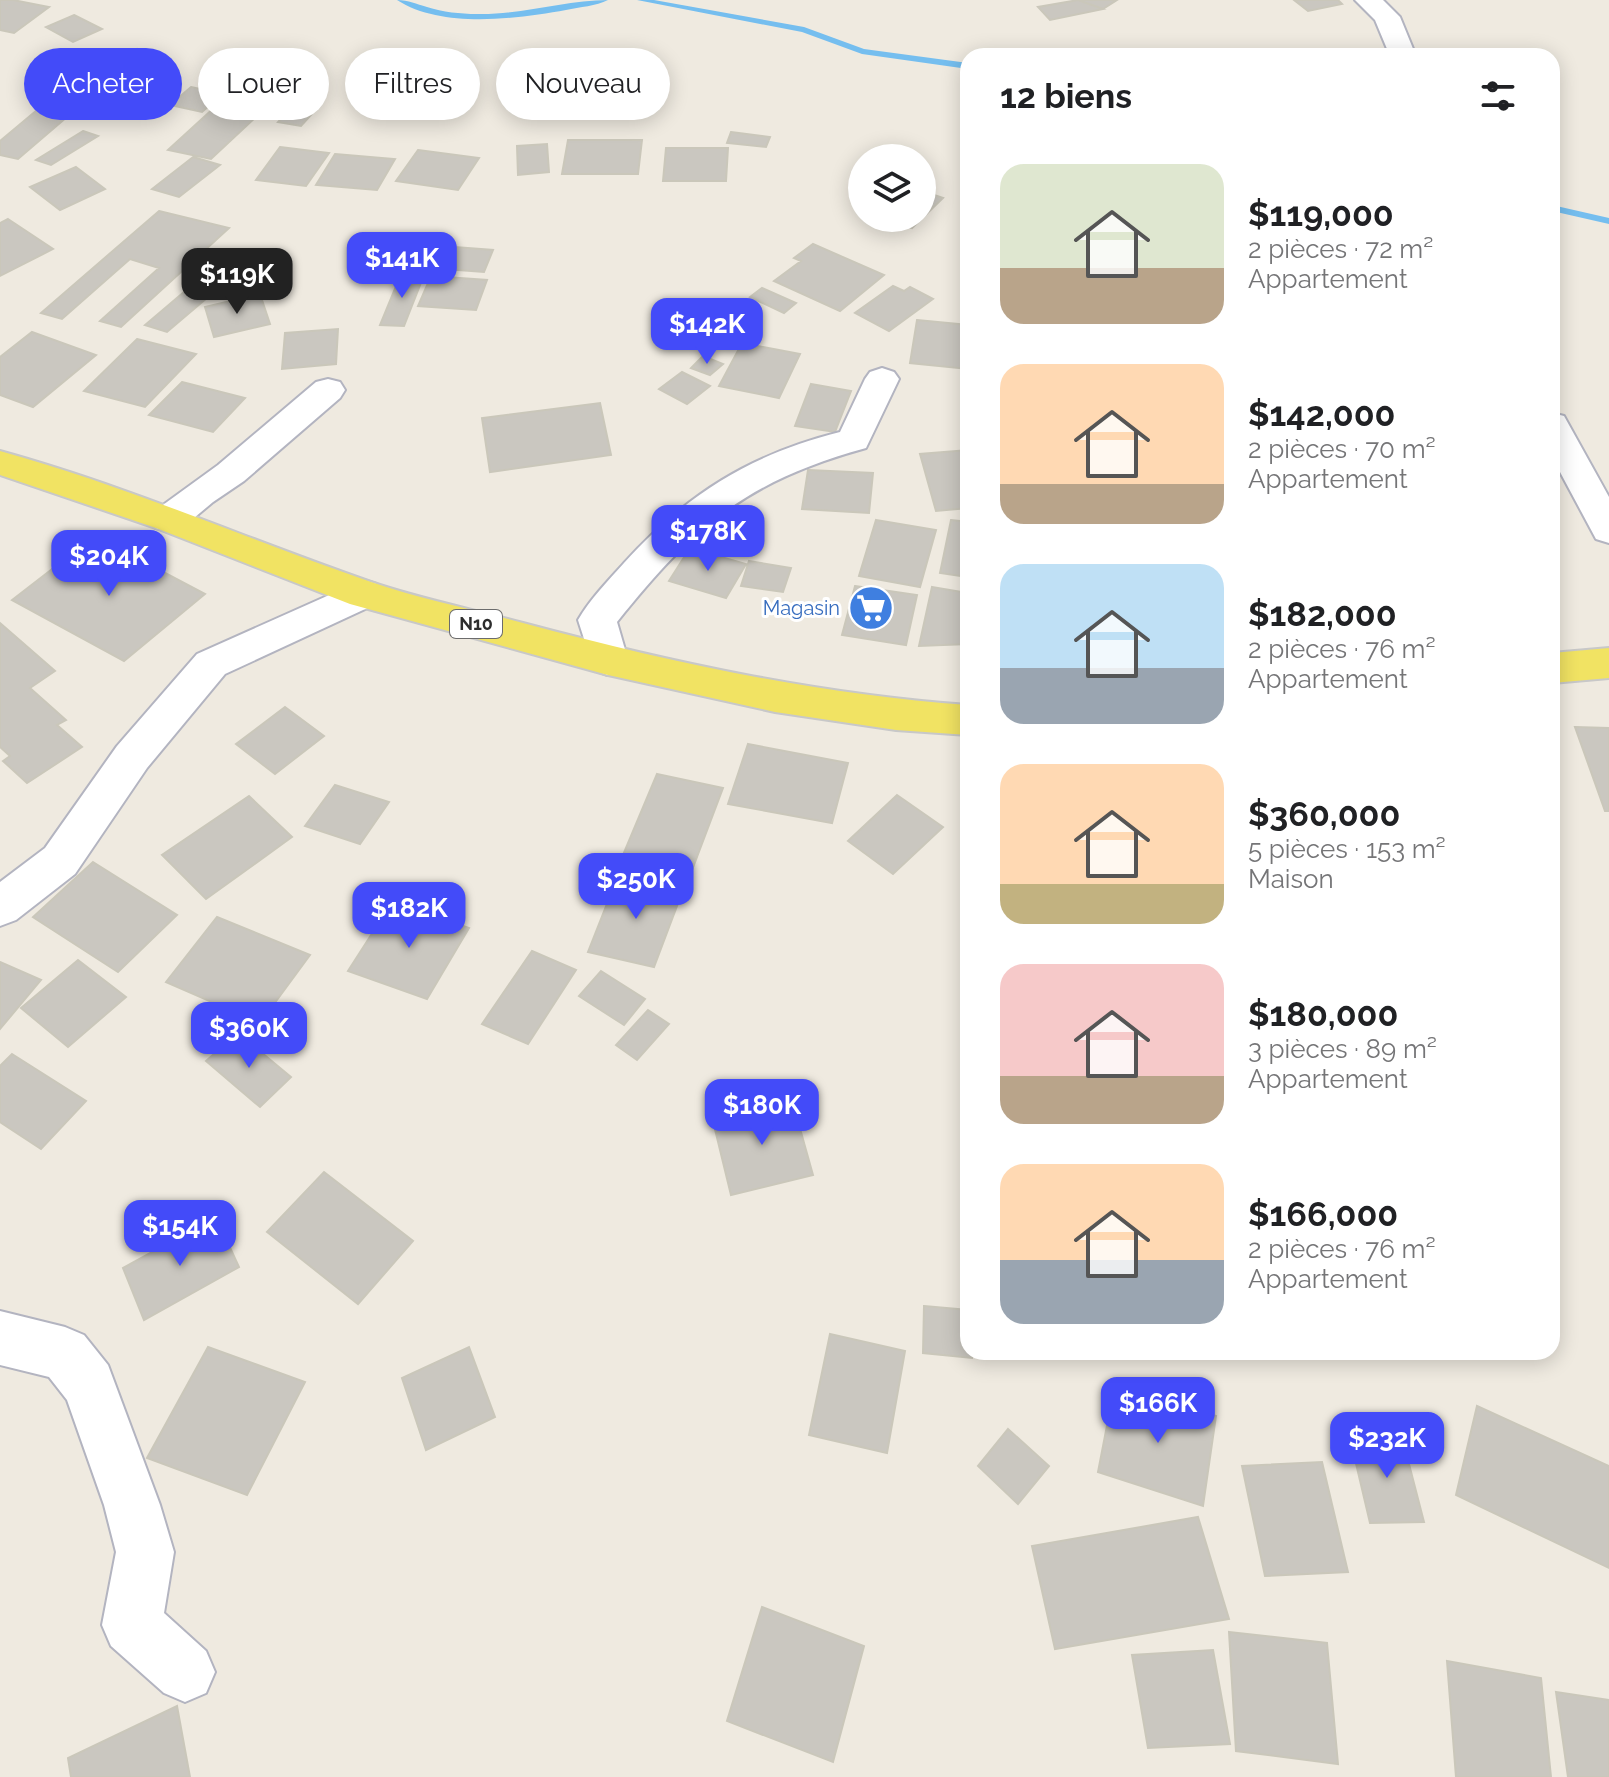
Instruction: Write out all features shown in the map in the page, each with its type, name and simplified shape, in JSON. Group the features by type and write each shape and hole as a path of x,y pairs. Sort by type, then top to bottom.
{"main road":[{"name":"N10","path":"2,465 169,519 363,594 608,660 775,697 896,715 960,719"},
{"path":"1560,667 1609,663"}],"street":[{"path":"1368,0 1387,17 1400,48"},
{"path":"608,660 597,620 646,558 696,511 774,464 818,447 854,440 882,379"},
{"path":"169,519 200,493 231,473 328,390"},
{"path":"1560,439 1609,530"},
{"path":"0,907 60,861 132,757 211,664 363,594"},
{"path":"0,881 60,861"},
{"path":"0,1338 65,1354 89,1384 132,1505 145,1552 132,1625 185,1672"}],"building":[{"path":"0,0 49,7 14,33 0,30"},
{"path":"1078,0 1103,9 1050,20 1038,7"},
{"path":"1078,0 1117,0 1103,9"},
{"path":"1294,0 1338,0 1342,4 1308,11"},
{"path":"74,15 102,29 73,42 46,27"},
{"path":"191,87 198,89 198,111 182,108 182,95"},
{"path":"25,120 63,120 18,159 0,155 0,141"},
{"path":"201,120 253,120 211,159 168,150"},
{"path":"280,120 306,120 301,126 278,122"},
{"path":"83,131 98,136 51,165 36,160"},
{"path":"731,132 770,137 766,147 727,143"},
{"path":"568,140 642,140 638,174 562,174"},
{"path":"547,144 549,172 518,175 517,146"},
{"path":"280,147 329,153 306,186 256,180"},
{"path":"666,148 728,148 726,181 663,181"},
{"path":"418,150 479,158 458,190 396,181"},
{"path":"335,154 395,159 377,190 316,185"},
{"path":"193,157 220,165 179,197 152,189"},
{"path":"76,167 105,189 60,210 30,187"},
{"path":"159,211 229,228 121,327 100,321 159,268 130,259 62,319 41,313"},
{"path":"8,219 53,249 0,276 0,223"},
{"path":"813,244 884,275 840,311 774,281 801,261 794,258"},
{"path":"441,246 493,250 484,272 432,268"},
{"path":"401,274 424,275 404,326 380,325"},
{"path":"431,276 487,280 476,310 418,306"},
{"path":"893,286 904,291 910,287 933,299 889,331 855,313"},
{"path":"762,288 796,303 784,313 750,297"},
{"path":"185,291 207,298 167,332 145,325"},
{"path":"260,294 270,324 214,337 205,307"},
{"path":"917,320 960,324 960,368 910,363"},
{"path":"338,329 336,364 282,369 285,333"},
{"path":"32,332 96,355 33,407 0,395 0,357"},
{"path":"137,339 196,354 145,407 84,391"},
{"path":"742,343 800,354 779,398 719,386"},
{"path":"703,356 723,364 710,375 691,368"},
{"path":"682,372 710,386 687,404 659,389"},
{"path":"182,382 245,398 213,432 149,415"},
{"path":"811,384 851,391 835,432 795,426"},
{"path":"600,403 611,455 490,472 482,418"},
{"path":"960,451 960,509 936,511 920,454"},
{"path":"808,470 873,473 869,513 802,509"},
{"path":"876,520 936,530 920,587 859,576"},
{"path":"951,520 960,521 960,576 940,573"},
{"path":"95,536 205,594 124,661 12,600"},
{"path":"690,548 746,564 726,598 669,581"},
{"path":"749,561 791,568 783,592 741,586"},
{"path":"855,586 917,595 906,645 842,635"},
{"path":"932,587 960,592 960,644 919,646"},
{"path":"0,623 55,671 30,688 66,720 57,725 82,747 27,783 3,761 10,756 0,747"},
{"path":"285,707 324,736 275,774 236,744"},
{"path":"1575,727 1609,728 1609,811 1605,811"},
{"path":"748,744 848,763 832,823 728,804"},
{"path":"657,774 723,788 692,870 623,855"},
{"path":"335,785 389,802 360,844 305,826"},
{"path":"897,795 943,827 893,874 848,841"},
{"path":"249,796 292,837 206,899 162,855"},
{"path":"93,862 177,915 118,972 33,917"},
{"path":"618,876 683,890 654,967 588,952"},
{"path":"393,901 469,928 427,999 348,971"},
{"path":"217,917 310,955 260,1023 166,982"},
{"path":"532,951 576,970 528,1044 482,1024"},
{"path":"78,960 126,997 68,1047 21,1008"},
{"path":"0,962 41,980 0,1029"},
{"path":"601,971 645,999 624,1025 579,996"},
{"path":"648,1010 669,1024 637,1060 616,1045"},
{"path":"238,1033 291,1077 260,1107 206,1061"},
{"path":"12,1054 86,1101 41,1149 0,1122 0,1066"},
{"path":"792,1100 813,1175 731,1195 712,1117"},
{"path":"324,1172 413,1241 358,1304 267,1232"},
{"path":"216,1217 239,1267 144,1320 123,1268"},
{"path":"924,1306 960,1309 960,1357 923,1353"},
{"path":"830,1334 905,1351 887,1453 809,1435"},
{"path":"208,1347 305,1382 247,1495 147,1458"},
{"path":"469,1347 495,1417 426,1450 402,1378"},
{"path":"1115,1384 1216,1416 1203,1506 1098,1472"},
{"path":"1477,1406 1609,1466 1609,1568 1456,1495"},
{"path":"1008,1429 1049,1466 1018,1504 978,1466"},
{"path":"1402,1437 1424,1522 1370,1523 1350,1438"},
{"path":"1322,1462 1348,1572 1265,1576 1242,1466"},
{"path":"1198,1517 1229,1619 1055,1649 1032,1546"},
{"path":"762,1607 864,1646 833,1762 727,1721"},
{"path":"1229,1632 1327,1643 1338,1764 1236,1751"},
{"path":"1213,1650 1230,1744 1148,1748 1132,1655"},
{"path":"1447,1661 1541,1678 1551,1777 1456,1777"},
{"path":"1556,1692 1609,1700 1609,1777 1568,1777"},
{"path":"177,1706 190,1777 71,1777 68,1758"}],"waterway":[{"path":"401,0 424,9 475,17 528,14 604,0"},
{"path":"641,0 804,30 862,51 960,65"},
{"path":"1560,210 1609,221"}],"place":[{"name":"Magasin","path":"871,608"}]}
